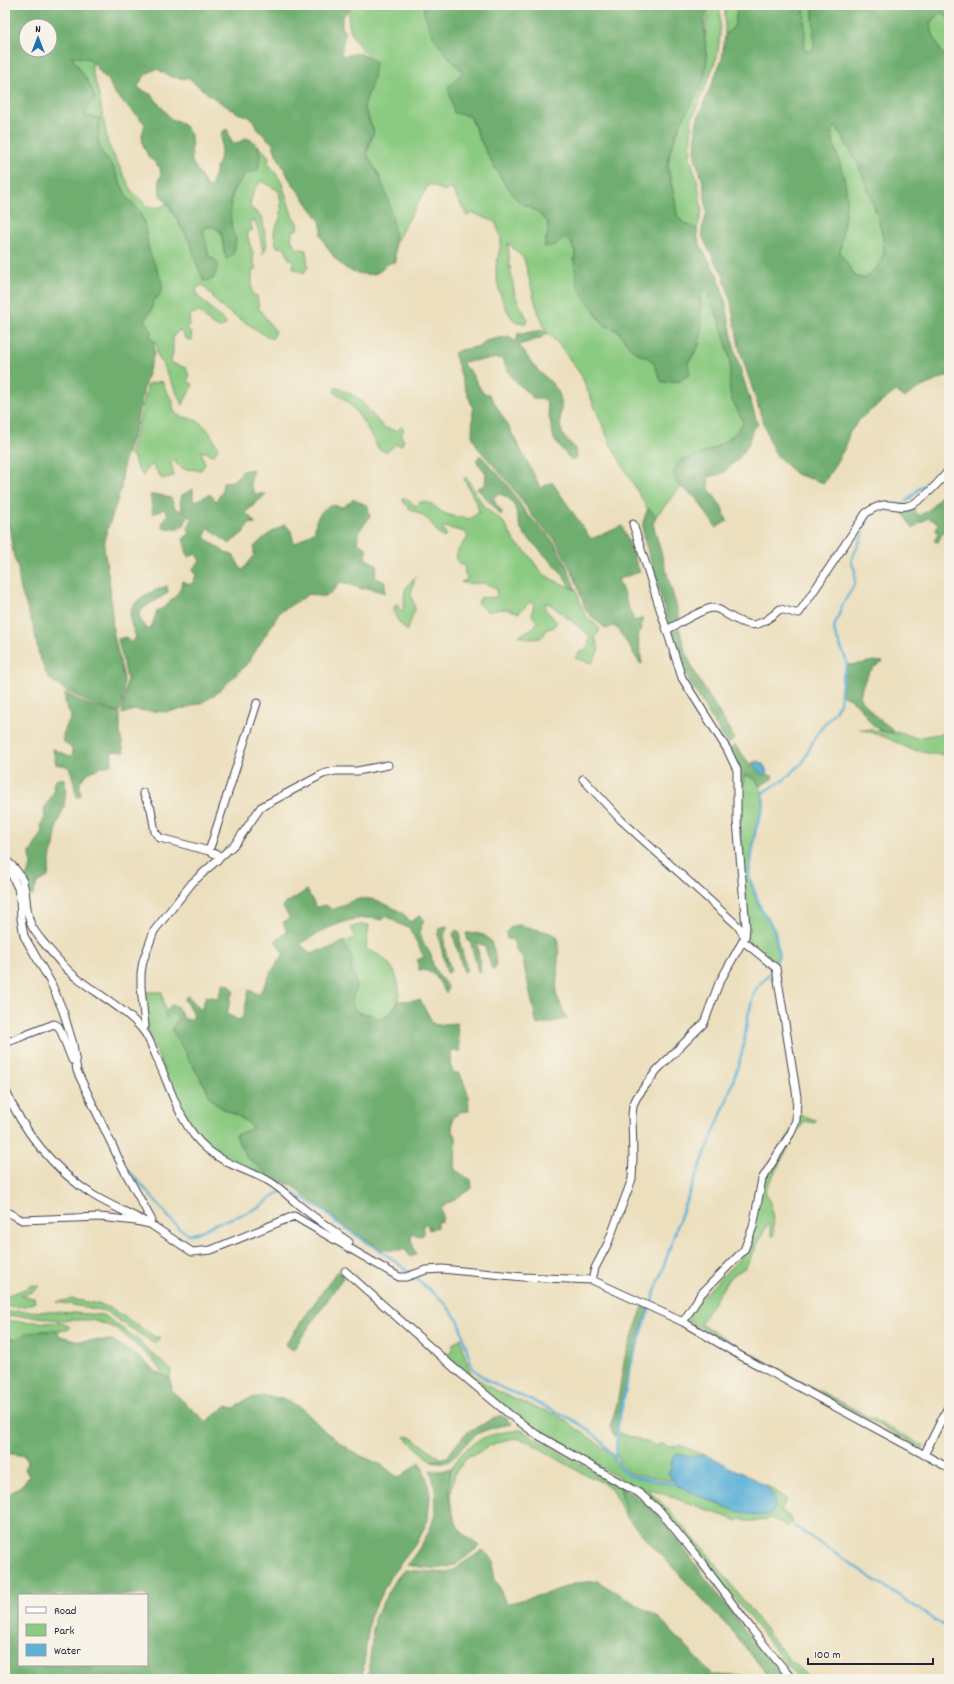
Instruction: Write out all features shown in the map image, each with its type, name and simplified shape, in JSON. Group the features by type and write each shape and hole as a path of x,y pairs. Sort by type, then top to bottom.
{"street":[{"path":"667,630 712,608 722,611 742,624 748,625 761,624 780,609 799,613 866,513 884,505 900,507 914,503 930,490 949,470"},
{"path":"592,1280 608,1243 632,1179 633,1106 637,1097 657,1070 704,1023 719,983 744,939 746,927 737,821 737,770 727,749 682,678 633,524"},
{"path":"209,851 257,703"},
{"path":"142,1029 145,1026 141,987 143,961 154,931 192,883 236,843 261,807 323,774 335,771 357,771 388,765"},
{"path":"583,779 622,820 734,922 744,939 776,968 797,1097 796,1120 791,1133 762,1179 754,1222 744,1250 701,1294 683,1322"},
{"path":"143,793 151,809 156,832 160,838 209,851 220,856"},
{"path":"5,860 19,873 23,880 30,924 42,941 69,971 124,1012 142,1029 152,1046 171,1094 199,1142 206,1149 227,1162 267,1180 284,1191 299,1205 375,1262"},
{"path":"5,860 18,888 24,936 58,996 67,1021 73,1044 77,1071"},
{"path":"5,1043 54,1024 58,1026 77,1071 123,1168 151,1219 150,1224"},
{"path":"5,1090 36,1143 52,1162 92,1194 150,1224 185,1249 192,1252 211,1250 294,1216 400,1277 426,1270 442,1269 523,1277 592,1280 683,1322 739,1355 949,1468"},
{"path":"5,1211 22,1220 100,1217 150,1224"},
{"path":"345,1271 454,1368 509,1414 536,1434 639,1493 660,1511 792,1679"},
{"path":"924,1455 949,1405"}],"green space":[{"path":"5,5 352,5 342,18 342,27 345,34 341,53 344,56 360,54 367,56 375,62 373,79 364,107 374,132 369,143 367,154 386,193 390,205 394,231 395,262 392,262 377,273 373,274 357,273 350,270 337,261 332,255 320,234 322,230 320,221 290,180 276,154 273,144 258,130 256,124 248,116 240,114 229,108 208,94 190,79 171,77 157,69 146,75 138,86 140,89 152,95 171,119 178,121 186,127 191,135 192,162 206,185 211,188 221,154 222,132 227,129 232,143 240,142 245,138 255,142 259,150 260,160 257,171 246,173 233,191 230,208 232,229 236,239 235,249 232,256 226,259 221,232 212,227 203,229 209,257 214,259 218,264 213,279 204,281 196,263 191,244 170,206 160,195 160,168 148,156 143,145 142,135 145,124 114,93 109,81 92,61 87,58 71,56 88,83 95,100 87,108 85,116 100,118 98,141 102,153 113,167 127,197 138,209 144,222 149,251 162,282 162,289 159,296 153,301 151,310 145,321 152,332 150,336 154,342 154,354 145,383 134,433 124,460 121,489 106,534 104,548 110,587 113,631 124,679 122,705 119,713 88,702 66,691 50,679 46,673 39,655 34,629 20,587 18,568 14,557 10,532 5,518"},
{"path":"352,5 423,5 425,15 446,54 463,72 470,116 479,138 495,168 518,201 536,211 548,222 548,232 545,242 555,245 565,238 571,242 575,253 574,262 596,315 604,325 617,330 631,348 653,362 662,382 680,381 688,363 699,347 701,320 700,294 703,287 712,302 724,335 729,355 732,400 743,422 740,428 723,443 694,457 683,459 679,462 673,474 677,483 681,487 656,516 647,508 610,443 581,375 561,347 545,330 536,305 524,259 508,243 515,296 528,320 526,323 515,322 507,310 497,282 496,267 501,240 500,233 495,222 473,213 467,216 452,189 445,191 429,184 395,243 379,175 367,154 374,131 364,107 375,62 363,51 353,36 348,20"},
{"path":"423,5 708,5 704,22 706,57 705,75 675,137 669,154 668,168 678,216 684,222 697,229 698,239 703,251 718,276 725,300 735,352 758,425 753,428 748,445 740,457 721,474 708,477 709,489 722,507 727,521 716,528 697,499 677,484 673,474 681,460 694,457 723,443 740,428 743,422 731,396 730,363 727,346 716,312 707,293 703,288 700,299 701,335 698,346 688,363 690,374 680,381 662,382 653,362 631,348 617,330 604,325 583,295 577,284 574,262 575,253 571,242 565,238 555,245 544,247 548,232 548,222 536,211 518,201 504,183 486,152 470,116 454,113 448,87 463,72 442,49 432,35"},
{"path":"708,5 721,5 720,35 717,57 692,119 690,158 698,183 702,212 697,229 684,223 676,215 675,199 668,167 670,152 707,60 705,38"},
{"path":"727,5 737,5 737,15 735,25 725,35 725,8"},
{"path":"737,5 804,5 805,37 803,48 809,52 814,48 813,5 949,5 949,18 941,12 930,22 937,43 949,63 949,375 917,389 904,398 896,391 862,417 849,433 846,446 824,483 796,474 777,456 771,445 740,351 730,299 723,274 703,238 702,229 707,212 703,182 695,157 697,120 722,59 725,35 735,26","holes":["836,127 858,164 866,183 883,237 884,247 882,259 864,279 855,276 840,253 847,198 845,181 833,141 832,131"]},
{"path":"804,5 813,5 814,48 809,52 803,49 805,37"},
{"path":"941,12 949,18 949,63 937,43 930,22"},
{"path":"70,56 87,58 92,61 92,71 98,91 108,144 132,191 148,207 161,207 167,203 191,244 194,253 216,273 214,259 209,257 202,229 212,227 221,232 224,254 232,234 230,213 233,191 260,155 258,145 269,157 268,163 281,181 292,215 297,223 298,229 293,231 291,239 296,248 306,250 308,267 304,273 293,268 293,260 289,259 285,248 277,247 274,232 281,214 279,191 262,181 253,192 250,207 262,217 267,245 263,254 258,228 254,220 250,221 253,230 247,231 247,235 253,254 253,262 257,269 252,270 252,294 257,296 259,309 276,332 272,339 266,336 220,306 203,285 196,288 197,295 227,324 220,328 211,324 200,312 193,313 189,318 190,324 186,327 191,333 192,340 186,339 180,330 174,336 171,363 186,368 189,376 188,382 193,384 183,405 157,354 156,341 154,342 150,336 152,332 145,321 153,305 153,301 159,296 162,282 149,251 144,222 138,209 127,197 113,167 102,153 85,116 87,108 95,100 82,71"},
{"path":"836,127 858,164 866,183 883,237 884,248 882,259 864,279 855,276 840,253 847,198 845,181 833,141 832,131"},
{"path":"545,330 548,333 541,338 519,345 536,368 558,391 561,400 561,428 564,436 576,451 577,457 572,461 554,440 546,400 534,399 513,379 501,358 462,362 466,369 469,369 483,393 489,394 506,422 541,488 552,482 591,539 622,526 640,572 618,579 634,621 644,618 638,637 642,664 639,662 618,629 613,626 606,629 586,611 575,578 556,541 534,518 509,483 478,448 472,435 473,409 454,353 460,350 481,346 485,341 509,336 514,341 518,339 517,334"},
{"path":"162,381 166,391 173,401 173,408 177,415 195,420 202,424 218,448 214,455 201,451 205,464 201,470 184,469 176,464 175,459 171,462 174,476 162,479 153,465 148,467 143,476 136,466 134,457 129,455 136,434 148,384"},
{"path":"336,387 358,398 384,428 397,431 401,427 404,429 401,436 404,440 402,445 396,444 388,451 383,451 378,448 365,424 354,409 342,397 334,392"},
{"path":"480,455 507,484 526,513 554,542 567,567 576,590 570,587 562,573 525,535 520,527 515,507 509,498 500,494 493,497 502,512 501,515 477,488 485,485 486,473 476,461"},
{"path":"253,469 250,484 255,494 266,494 245,513 252,518 255,523 248,524 244,532 229,544 209,528 204,537 223,551 234,556 242,571 254,556 254,547 266,536 285,524 291,531 294,544 315,531 318,516 330,505 343,507 354,499 368,506 370,517 359,531 357,542 367,549 366,559 377,565 375,577 385,582 385,593 368,588 362,589 341,582 327,595 320,596 309,594 280,612 248,663 215,695 201,703 179,710 164,712 134,710 122,714 127,679 118,639 126,637 131,643 136,637 130,616 131,610 143,596 167,586 168,593 140,610 139,616 146,629 151,628 157,611 166,606 177,594 182,581 191,585 196,576 193,568 200,561 196,554 188,557 183,539 190,533 188,528 192,519 187,516 185,524 179,529 162,527 163,520 168,514 164,509 153,514 150,495 160,495 171,498 175,508 183,512 180,503 182,495 193,489 193,502 210,494 216,501 222,492 223,482 233,481 243,471"},
{"path":"466,477 485,508 504,523 515,542 528,554 541,572 551,579 576,590 584,613 600,629 595,637 599,649 592,663 575,658 579,653 588,648 589,635 550,604 546,603 545,609 557,622 553,628 547,629 542,636 536,639 519,636 534,627 537,622 532,615 534,602 529,603 519,613 505,609 490,611 485,610 478,603 480,598 496,597 496,588 482,583 468,584 461,582 467,580 467,576 465,574 464,564 459,565 456,558 458,550 468,537 465,532 445,527 442,528 446,534 444,538 424,516 407,506 402,499 404,497 416,506 420,502 429,503 446,514 470,519 479,512 477,504 464,479"},
{"path":"949,486 949,492 945,498 949,500 949,534 945,532 942,534 938,542 934,541 938,534 936,530 938,523 928,518 913,529 903,513 903,508 915,505 915,511 919,516 930,509"},
{"path":"648,508 656,516 653,524 680,619 670,627 643,535 643,522"},
{"path":"415,577 411,595 415,609 407,631 396,618 394,610 397,603 402,611 404,606 405,591"},
{"path":"679,628 685,651 696,675 735,739 729,743 725,741 685,674 670,634"},
{"path":"873,661 883,662 873,668 870,672 862,687 860,698 875,716 891,728 893,733 879,730 870,722 859,706 842,695 843,679 847,665"},
{"path":"65,693 87,704 120,714 120,733 124,752 114,751 111,753 112,764 84,776 80,784 81,796 77,797 70,771 66,766 56,764 53,749 70,756 73,754 72,749 63,741 65,730 71,716 65,702"},
{"path":"860,729 903,733 916,738 949,732 949,755 932,754 910,749 885,737"},
{"path":"735,745 750,764 753,763 760,773 773,776 772,779 760,786 754,778 745,774 744,784 739,787 730,749"},
{"path":"745,774 757,781 762,792 763,806 755,829 748,876 760,910 767,917 774,932 778,955 775,965 748,941 747,938 739,827 739,787 744,784"},
{"path":"59,779 64,779 66,789 64,807 57,825 48,877 37,883 33,896 28,896 25,879 31,866 30,852 42,831 41,824 45,818 44,809 53,794 53,784"},
{"path":"307,890 316,907 326,905 332,910 348,902 367,899 374,900 397,910 410,922 421,915 424,921 421,927 420,936 431,955 435,970 448,987 446,993 433,974 419,970 417,960 424,957 409,927 403,926 385,916 382,920 361,918 350,920 328,928 300,944 310,953 327,949 343,942 352,961 350,967 356,982 352,998 353,1007 359,1013 369,1014 380,1019 391,1013 398,1001 420,1000 434,1025 457,1023 460,1053 452,1050 450,1063 453,1073 460,1073 468,1094 469,1111 459,1112 457,1115 453,1116 452,1129 456,1137 455,1170 471,1180 472,1188 441,1209 443,1217 441,1222 437,1221 437,1227 429,1230 425,1223 423,1227 423,1235 419,1236 412,1233 411,1240 416,1255 410,1257 406,1250 382,1250 337,1221 326,1210 303,1196 292,1185 274,1181 247,1158 235,1135 253,1128 249,1123 221,1107 211,1098 172,1029 178,1019 172,1013 166,1018 164,1014 171,1005 177,1006 184,1019 191,1020 194,1015 184,999 188,996 201,1010 206,996 218,998 223,983 230,985 234,993 231,996 227,1014 238,1020 243,1017 249,990 259,994 278,961 284,954 275,941 287,932 283,922 290,918 282,906"},
{"path":"369,925 366,949 383,958 390,965 398,982 399,991 395,1007 389,1014 380,1019 369,1014 359,1013 353,1007 352,998 355,983 352,969 352,959 343,942 355,938 351,927"},
{"path":"519,925 551,933 557,936 559,943 556,994 567,1019 537,1025 522,956 517,952 513,940 507,939 506,932 512,926"},
{"path":"445,926 448,927 445,932 444,943 451,971 447,973 438,934 439,928"},
{"path":"456,930 460,933 460,943 467,970 464,973 453,934"},
{"path":"466,933 479,934 488,938 493,947 496,968 492,969 485,947 477,942 481,971 478,972 471,943 468,941"},
{"path":"144,992 162,992 166,1018 172,1013 178,1019 172,1029 207,1089 211,1099 216,1104 244,1120 253,1129 235,1135 247,1158 274,1181 243,1168 207,1147 192,1129 173,1093 147,1029"},
{"path":"800,1115 816,1120 814,1123 805,1121 795,1135 765,1190 772,1209 774,1236 772,1236 769,1224 767,1225 746,1267 730,1277 700,1324 784,1372 924,1446 923,1449 686,1320 699,1300 743,1255 763,1182"},
{"path":"337,1271 344,1276 293,1350 285,1345"},
{"path":"33,1285 40,1286 34,1291 21,1296 34,1298 35,1302 26,1306 5,1307 5,1296"},
{"path":"72,1299 111,1308 155,1337 161,1337 155,1344 105,1311 57,1302"},
{"path":"643,1306 648,1308 629,1369 615,1437 610,1427 617,1404 625,1357"},
{"path":"17,1311 103,1315 133,1336 171,1370 170,1378 165,1376 152,1359 117,1329 90,1320 56,1320 32,1316 12,1316 5,1318 5,1313"},
{"path":"5,1322 61,1323 69,1326 69,1329 41,1331 17,1339 5,1339"},
{"path":"57,1330 60,1336 79,1341 112,1340 136,1355 158,1373 170,1378 172,1391 206,1422 226,1406 235,1408 245,1400 251,1398 264,1396 282,1398 303,1409 327,1433 354,1453 382,1465 398,1478 420,1462 427,1479 430,1496 428,1520 418,1541 390,1577 370,1616 362,1679 5,1679 5,1497 23,1484 29,1476 25,1469 27,1462 25,1456 5,1453 5,1339 17,1339 26,1333"},
{"path":"461,1338 471,1374 493,1389 531,1406 556,1414 607,1450 627,1476 677,1485 718,1504 760,1516 774,1498 765,1484 787,1500 780,1511 792,1518 793,1523 788,1528 772,1518 753,1522 740,1519 738,1521 647,1488 707,1553 777,1645 794,1664 811,1679 798,1679 687,1538 653,1499 639,1487 620,1479 525,1421 499,1402 447,1356 452,1350 453,1344"},
{"path":"501,1415 512,1424 491,1428 479,1433 447,1462 432,1461 447,1457 463,1436 469,1431"},
{"path":"521,1430 620,1487 625,1516 612,1489 604,1483 580,1472 527,1441 515,1438 491,1445 474,1455 469,1455 455,1473 450,1497 449,1479 451,1469 469,1446 476,1441 492,1435"},
{"path":"619,1433 658,1446 660,1443 670,1447 680,1445 706,1456 687,1457 679,1454 671,1462 671,1469 668,1473 674,1481 628,1473 620,1463 616,1450"},
{"path":"404,1436 411,1437 442,1459 432,1461"},
{"path":"451,1468 450,1500 456,1523 460,1530 469,1539 480,1546 461,1561 449,1567 431,1568 407,1565 423,1543 433,1521 436,1497 430,1470 441,1471"},
{"path":"620,1487 636,1496 658,1514 746,1632 785,1679 771,1679 729,1628 625,1516"},
{"path":"483,1550 493,1560 494,1578 506,1604 548,1593 576,1583 597,1581 658,1617 713,1675 745,1676 748,1679 368,1679 374,1619 393,1583 404,1570 448,1573"}],"water":[{"path":"756,761 762,763 765,767 767,773 765,775 760,773 753,763"},
{"path":"679,1454 709,1457 755,1479 770,1491 774,1497 775,1505 771,1514 753,1515 743,1513 678,1486 668,1473 671,1469 673,1457"}],"waterway":[{"path":"901,504 907,501 921,487 932,481 949,459"},
{"path":"865,526 870,515 874,512"},
{"path":"615,1459 618,1426 631,1365 684,1206 728,1097 742,1053 748,1016 754,993 758,986 773,971 779,955 775,932 761,909 749,876 756,829 764,806 763,792 784,780 803,762 816,735 840,703 842,679 847,665 846,659 835,634 834,627 842,606 855,583 855,571 851,561 864,532"},
{"path":"127,1169 178,1228 189,1234 197,1233 215,1224 244,1214 261,1206 273,1196 281,1192"},
{"path":"286,1191 291,1192 325,1211 336,1222 394,1260 444,1302 459,1322 472,1367 483,1377 501,1388 547,1407 587,1429 599,1439 627,1475 675,1484"},
{"path":"794,1526 949,1629"}]}
